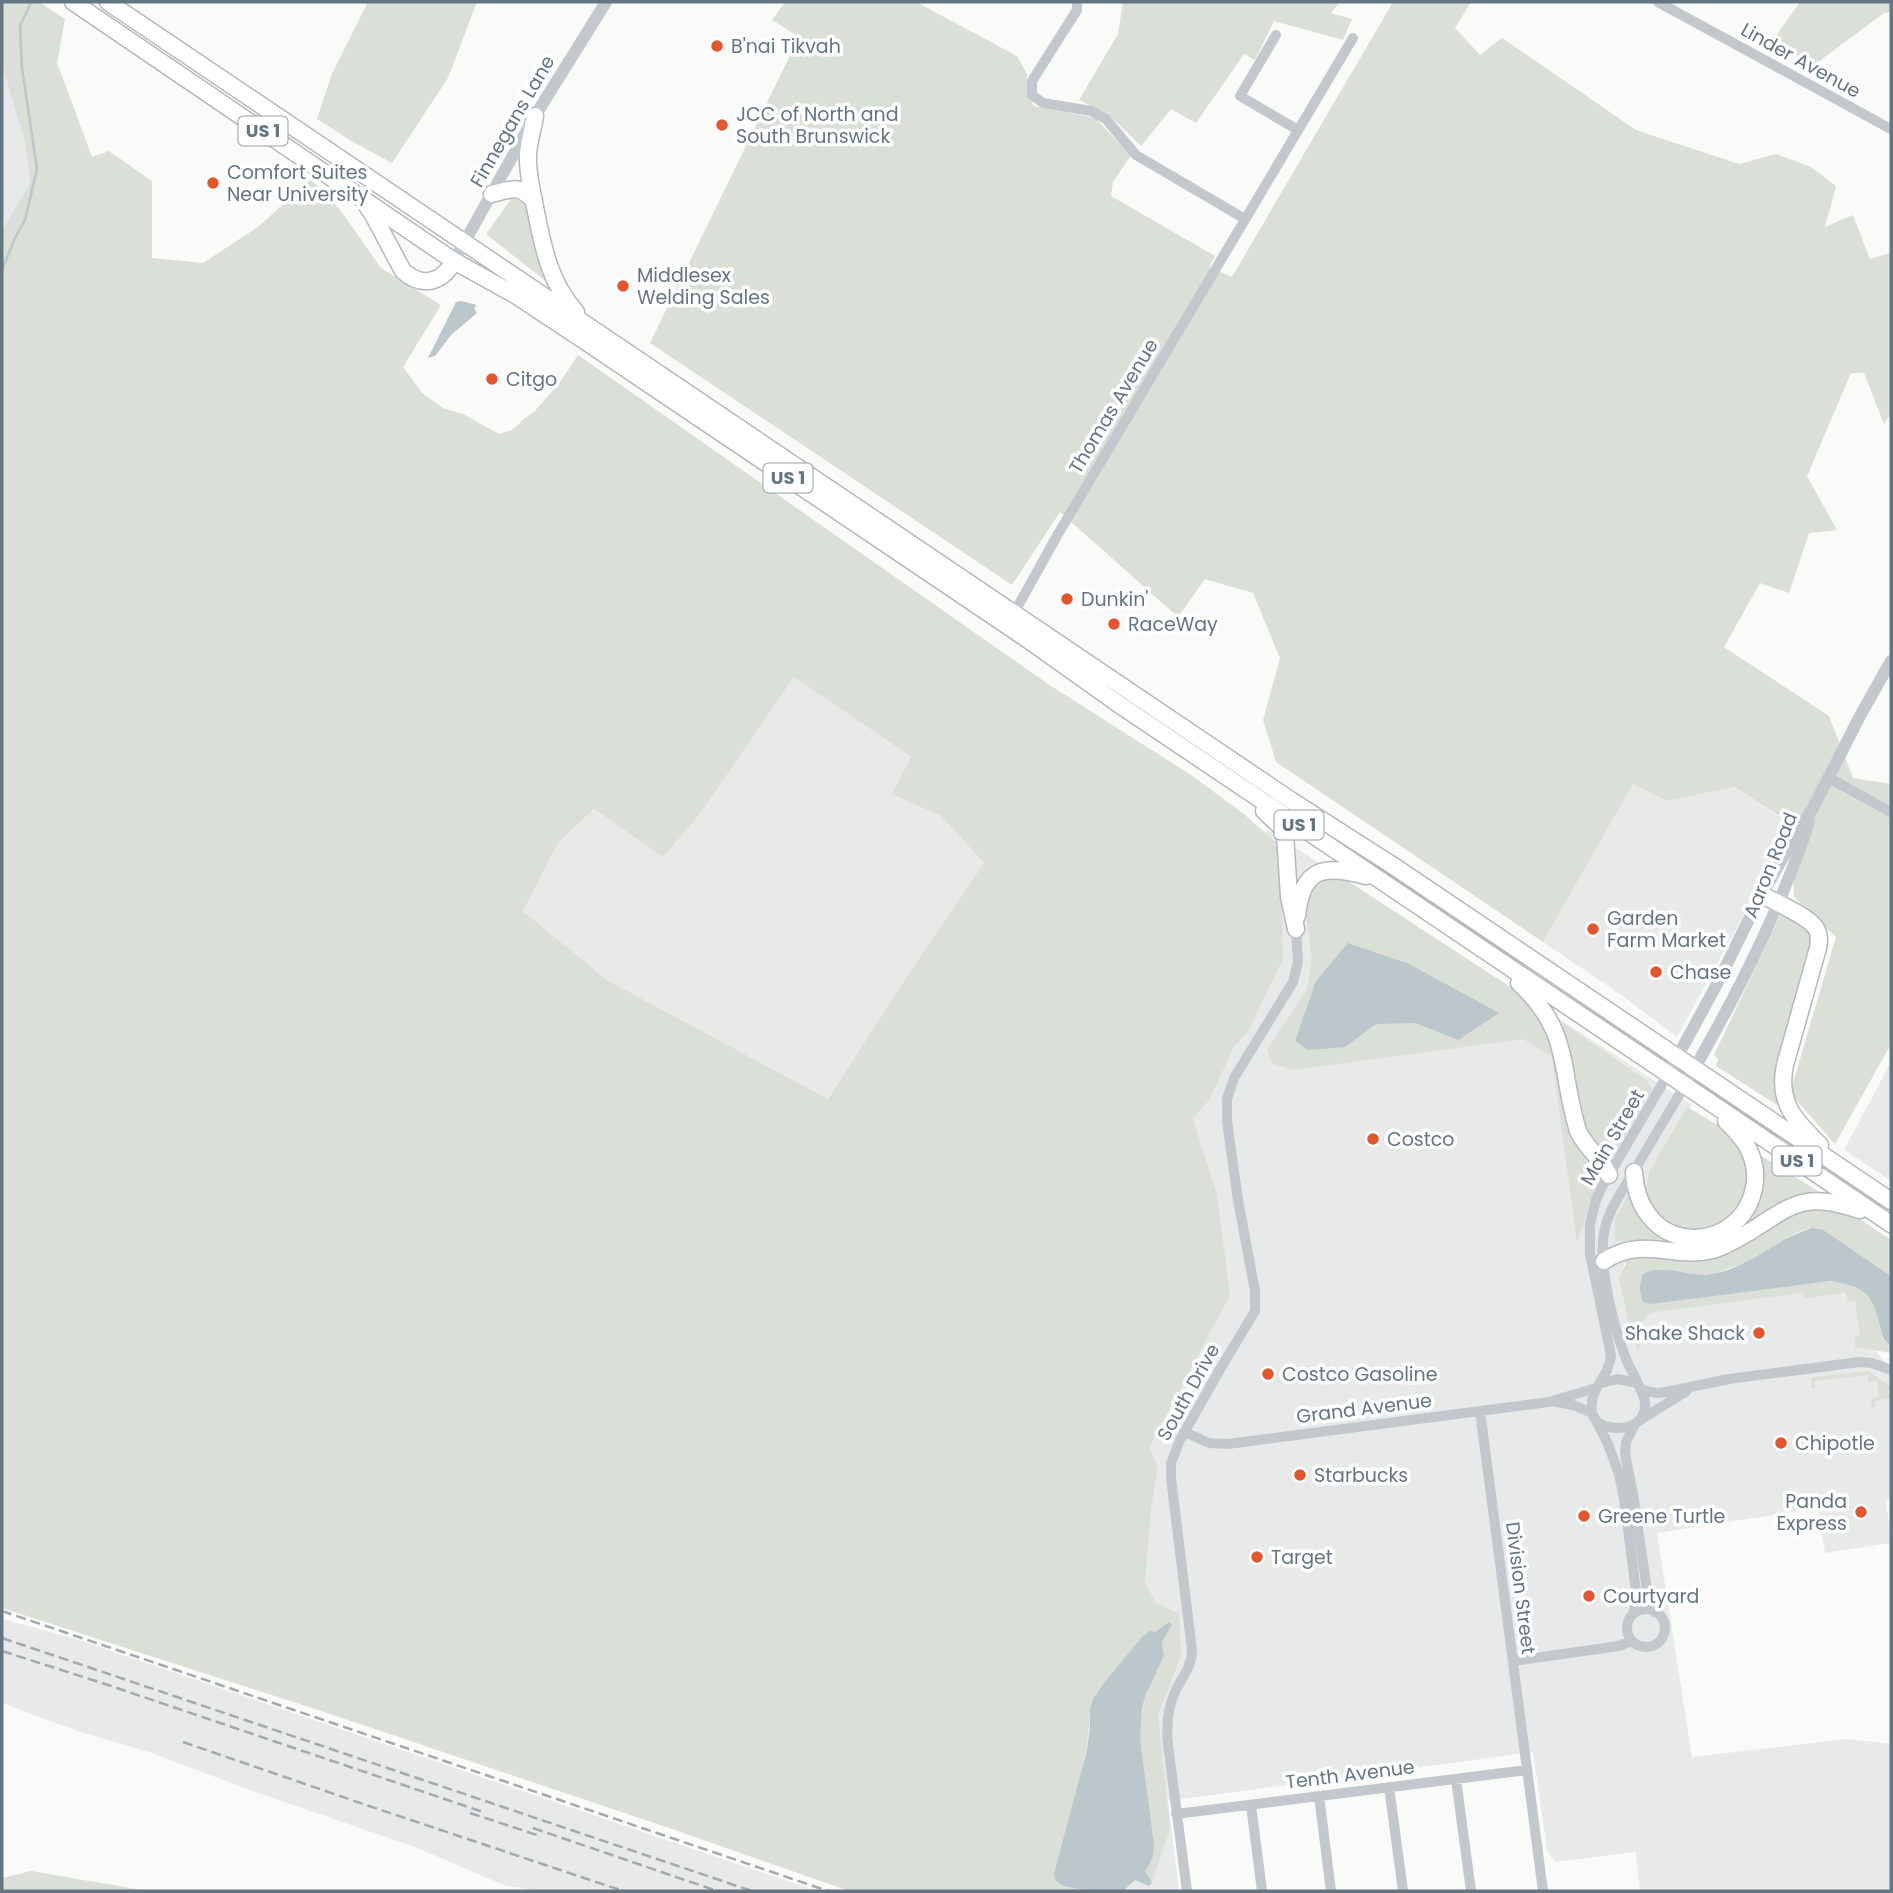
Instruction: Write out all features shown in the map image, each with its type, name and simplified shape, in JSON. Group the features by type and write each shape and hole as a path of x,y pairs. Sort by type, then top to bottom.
{"highway":[{"name":"US 1","path":"73,2 454,261 517,296 594,347 1885,1220"},
{"name":"US 1","path":"108,2 1891,1201"},
{"path":"535,116 528,155 529,176 544,254 553,277 568,302 592,329"},
{"path":"492,194 517,188 526,191 534,201"},
{"path":"359,196 372,213 403,271 410,277 424,282 437,279 450,269 454,261"},
{"path":"1231,780 1280,826 1285,834 1289,895 1296,929"},
{"path":"1296,929 1301,892 1307,881 1317,874 1334,869 1379,879"},
{"path":"1762,895 1812,924 1817,930 1818,948 1785,1065 1784,1097 1797,1122 1852,1175"},
{"path":"1481,948 1529,992 1552,1023 1561,1047 1578,1131 1609,1175"},
{"path":"1633,1172 1646,1212 1661,1227 1673,1233 1686,1237 1706,1237 1725,1231 1740,1218 1753,1193 1754,1162 1741,1138 1703,1097"},
{"path":"1604,1261 1619,1252 1635,1248 1693,1252 1715,1250 1792,1205 1809,1201 1833,1202 1885,1220"}],"street":[{"name":"Finnegans Lane","path":"454,261 535,116 606,2"},
{"path":"1077,2 1077,10 1032,81 1032,95 1043,103 1091,111 1106,119 1136,155 1245,219"},
{"name":"Linder Avenue","path":"1658,2 1891,129"},
{"path":"1276,35 1240,96 1298,130"},
{"name":"Thomas Avenue","path":"1014,613 1058,534 1353,38"},
{"name":"Aaron Road","path":"1668,1074 1743,930 1813,808 1891,661"},
{"path":"1829,778 1891,812"},
{"name":"Aaron Road","path":"1685,1085 1732,1002 1778,903 1813,808"},
{"name":"South Drive","path":"1187,1891 1168,1745 1168,1716 1177,1689 1190,1665 1192,1650 1170,1470 1184,1432 1255,1311 1255,1291 1227,1121 1227,1099 1234,1078 1293,982 1298,962 1296,929"},
{"name":"Main Street","path":"1598,1385 1610,1365 1611,1351 1592,1263 1590,1224 1596,1200 1609,1175 1668,1074"},
{"name":"Main Street","path":"1638,1386 1618,1336 1602,1245 1612,1209 1685,1085"},
{"path":"1633,1614 1654,1612 1661,1617 1665,1631 1662,1639 1655,1645 1639,1646 1628,1634 1627,1626 1637,1599 1623,1490 1615,1461 1594,1417 1592,1396 1598,1385 1618,1379 1661,1393 1729,1379 1859,1362 1877,1364 1891,1370"},
{"name":"Grand Avenue","path":"1184,1432 1209,1443 1228,1444 1549,1402 1598,1385"},
{"path":"1638,1386 1645,1407 1626,1442 1625,1458 1648,1597 1654,1612"},
{"path":"1594,1417 1615,1429 1623,1428 1693,1387"},
{"name":"Grand Avenue","path":"1549,1402 1573,1405 1594,1417"},
{"name":"Division Street","path":"1480,1411 1544,1891"},
{"path":"1513,1661 1619,1646 1632,1641"},
{"name":"Tenth Avenue","path":"1177,1814 1527,1770"},
{"path":"1456,1779 1471,1891"},
{"path":"1389,1787 1403,1891"},
{"path":"1319,1796 1331,1891"},
{"path":"1251,1805 1262,1891"}],"shaded area":[{"path":"2,2 39,2 65,19 57,63 92,157 109,151 152,181 152,258 203,263 258,227 310,180 341,211 381,268 441,305 403,367 422,393 443,408 463,414 499,434 512,430 534,412 560,382 578,355 1048,684 1191,775 1244,814 1281,847 1283,959 1248,1031 1234,1047 1209,1100 1193,1118 1217,1194 1230,1295 1149,1448 1158,1467 1151,1509 1145,1583 1156,1603 1179,1614 1181,1656 1158,1715 1170,1829 1152,1883 1145,1871 1152,1859 1154,1844 1140,1739 1142,1714 1164,1647 1162,1643 1171,1625 1090,1709 1063,1885 1100,1891 849,1891 315,1709 2,1608 2,230 30,184 25,143 2,65","holes":["794,677 911,757 892,794 941,816 984,863 828,1099 607,980 523,911 558,843 594,809 663,857 700,814"]},
{"path":"368,2 477,2 448,78 392,163 317,119 332,74"},
{"path":"785,2 916,2 1017,56 1027,74 1028,95 1034,106 1095,118 1131,155 1113,182 1111,196 1215,256 1209,267 1232,277 1393,2 1471,2 1455,28 1480,55 1502,38 1636,130 1739,164 1776,154 1811,167 1836,186 1825,227 1853,215 1870,259 1891,253 1891,414 1884,424 1864,373 1851,373 1807,476 1837,530 1809,533 1789,593 1760,583 1724,647 1829,716 1853,778 1891,784 1891,1044 1835,1144 1790,1093 1836,937 1794,897 1792,824 1734,787 1667,801 1633,784 1543,942 1276,762 1263,720 1280,658 1253,593 1205,579 1178,617 1060,512 1012,585 650,343 799,37 772,20"},
{"path":"1123,2 1340,2 1331,13 1352,19 1343,40 1274,21 1255,60 1244,54 1196,123 1171,109 1141,146 1109,115 1079,100 1118,34"},
{"path":"1800,2 1891,2 1891,12 1884,13 1814,65 1772,41"},
{"path":"2,65 25,143 30,184 2,230"},
{"path":"512,198 525,201 548,283 486,234"},
{"path":"456,302 477,305 474,308 477,313 451,335 435,356 428,358"},
{"path":"794,677 911,757 893,794 941,816 984,863 828,1099 607,980 523,911 558,843 594,809 663,857 700,814"},
{"path":"1633,784 1667,801 1733,787 1793,825 1677,1037 1620,994 1543,942"},
{"path":"1267,829 1692,1105 1624,1221 1624,1269 1639,1326 1650,1313 1803,1293 1805,1299 1846,1293 1855,1300 1861,1336 1854,1338 1855,1346 1875,1350 1891,1370 1891,1499 1886,1500 1891,1543 1825,1553 1818,1508 1657,1533 1692,1757 1847,1739 1891,1744 1891,1891 1640,1891 1636,1852 1555,1862 1547,1850 1533,1752 1168,1801 1179,1891 982,1891 1217,1194 1193,1118"},
{"path":"1337,874 1524,996 1540,1016 1555,1047 1574,1136 1587,1163 1600,1173 1577,1243 1552,1057 1523,1039 1293,1070 1272,1063 1267,1050 1307,989 1312,958 1307,923 1307,893 1317,880"},
{"path":"1781,914 1807,929 1814,945 1778,1072 1780,1107 1716,1066 1718,1059 1714,1055"},
{"path":"1348,943 1409,964 1499,1013 1458,1040 1416,1023 1376,1024 1345,1047 1308,1050 1295,1041 1316,981"},
{"path":"1562,1022 1647,1081 1652,1089 1611,1161 1584,1130"},
{"path":"1891,1062 1891,1181 1844,1150"},
{"path":"1687,1107 1721,1127 1738,1144 1748,1170 1747,1195 1727,1223 1704,1231 1679,1229 1658,1218 1644,1196 1650,1170"},
{"path":"1760,1155 1821,1193 1792,1199 1736,1234 1762,1188"},
{"path":"1630,1192 1639,1215 1678,1245 1615,1241 1615,1219"},
{"path":"1818,1205 1849,1212 1891,1240 1891,1276 1822,1229 1812,1228 1800,1231 1744,1263 1714,1274 1701,1275 1662,1269 1643,1275 1841,1282 1851,1285 1859,1288 1872,1302 1883,1340 1891,1346 1891,1353 1855,1347 1854,1337 1860,1336 1855,1301 1848,1302 1846,1293 1804,1299 1803,1293 1650,1313 1638,1327 1638,1353 1619,1278 1626,1264 1623,1261 1639,1254 1679,1257"},
{"path":"1812,1228 1822,1229 1891,1276 1891,1346 1884,1340 1870,1298 1856,1287 1830,1281 1650,1304 1643,1302 1640,1288 1643,1274 1659,1270 1703,1275 1725,1271"},
{"path":"1868,1371 1891,1387 1891,1398 1875,1401 1873,1408 1871,1398 1879,1396 1877,1381 1868,1382 1868,1375 1814,1381 1815,1388 1811,1388 1812,1377"},
{"path":"2,1619 73,1638 817,1891 544,1891 506,1886 415,1847 149,1752 77,1731 2,1703"},
{"path":"1169,1622 1172,1624 1162,1643 1164,1655 1142,1708 1140,1739 1154,1844 1152,1859 1145,1871 1152,1883 1149,1886 1135,1880 1123,1891 1064,1886 1057,1881 1054,1874 1087,1750 1093,1699 1143,1636 1150,1631 1155,1632"},
{"path":"31,1871 148,1891 2,1891 2,1878"}],"waterway":[{"path":"2,270 25,220 37,169 22,68 20,26 31,2"}],"railway":[{"path":"2,1611 828,1891"},
{"path":"2,1638 752,1891"},
{"path":"2,1651 483,1812"},
{"path":"183,1742 623,1891"},
{"path":"470,1813 540,1836"},
{"path":"533,1828 717,1891"}],"place":[{"name":"B'nai Tikvah","path":"717,46"},
{"name":"JCC of North and South Brunswick","path":"722,125"},
{"name":"Comfort Suites Near University","path":"213,183"},
{"name":"Middlesex Welding Sales","path":"623,286"},
{"name":"Citgo","path":"492,379"},
{"name":"Dunkin'","path":"1067,599"},
{"name":"RaceWay","path":"1114,624"},
{"name":"Garden Farm Market","path":"1593,929"},
{"name":"Chase","path":"1656,972"},
{"name":"Costco","path":"1373,1139"},
{"name":"Shake Shack","path":"1759,1333"},
{"name":"Costco Gasoline","path":"1268,1374"},
{"name":"Chipotle","path":"1781,1443"},
{"name":"Starbucks","path":"1300,1475"},
{"name":"Panda Express","path":"1861,1512"},
{"name":"Greene Turtle","path":"1584,1516"},
{"name":"Target","path":"1257,1557"},
{"name":"Courtyard","path":"1589,1596"}]}
